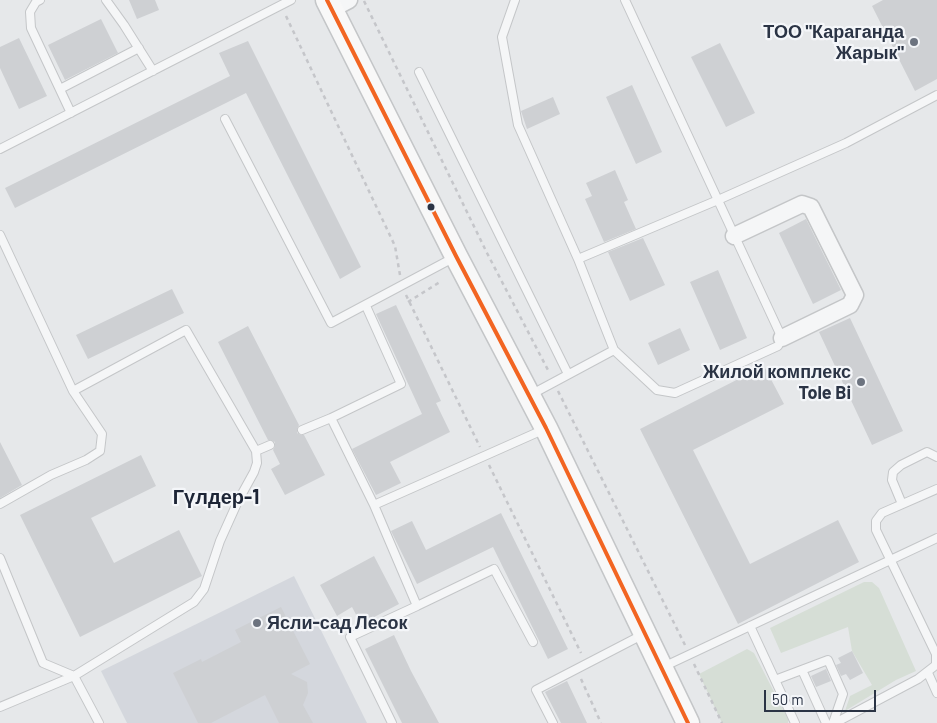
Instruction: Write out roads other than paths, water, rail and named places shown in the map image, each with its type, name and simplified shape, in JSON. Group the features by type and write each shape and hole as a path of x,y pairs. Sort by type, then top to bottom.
{"main road":[{"path":"336,3 456,256 546,428 688,723"}],"street":[{"path":"734,236 802,204 811,207 855,295 850,305 782,338"}],"lane":[{"path":"40,0 36,2 30,12 30,28 71,113"},
{"path":"106,0 153,71"},
{"path":"0,149 291,0"},
{"path":"515,0 502,38 518,125 578,259 614,350 657,390 675,393 778,346 782,338 625,0"},
{"path":"60,89 139,48"},
{"path":"419,72 568,374"},
{"path":"578,259 846,143 937,95"},
{"path":"225,119 331,323 366,306 456,256"},
{"path":"0,235 73,390 102,434 100,450 86,460 52,475 0,504"},
{"path":"302,430 400,384 366,306"},
{"path":"0,707 74,676 194,602 204,589 220,541 238,501 254,472 256,451 186,330 73,390"},
{"path":"529,396 614,350"},
{"path":"331,418 374,506 417,606"},
{"path":"374,506 546,428"},
{"path":"256,451 270,444"},
{"path":"902,504 892,480 893,472 901,464 927,452 937,457"},
{"path":"834,723 928,673 936,665 936,654 876,530 876,521 882,513 937,489"},
{"path":"662,668 937,538"},
{"path":"0,558 44,663 74,676 99,723"},
{"path":"392,723 350,637 494,568 533,642"},
{"path":"750,626 795,723"},
{"path":"553,723 536,690 646,633"},
{"path":"775,680 828,660 843,694 834,723"},
{"path":"802,670 826,723"},
{"path":"928,673 937,693"}],"place":[{"name":"ТОО \"Караганда Жарык\"","path":"914,42"},
{"name":"Жилой комплекс Tole Bi","path":"861,382"},
{"name":"Ясли-сад Лесок","path":"257,623"}],"district":[{"name":"Гүлдер-1","path":"216,497"}]}
